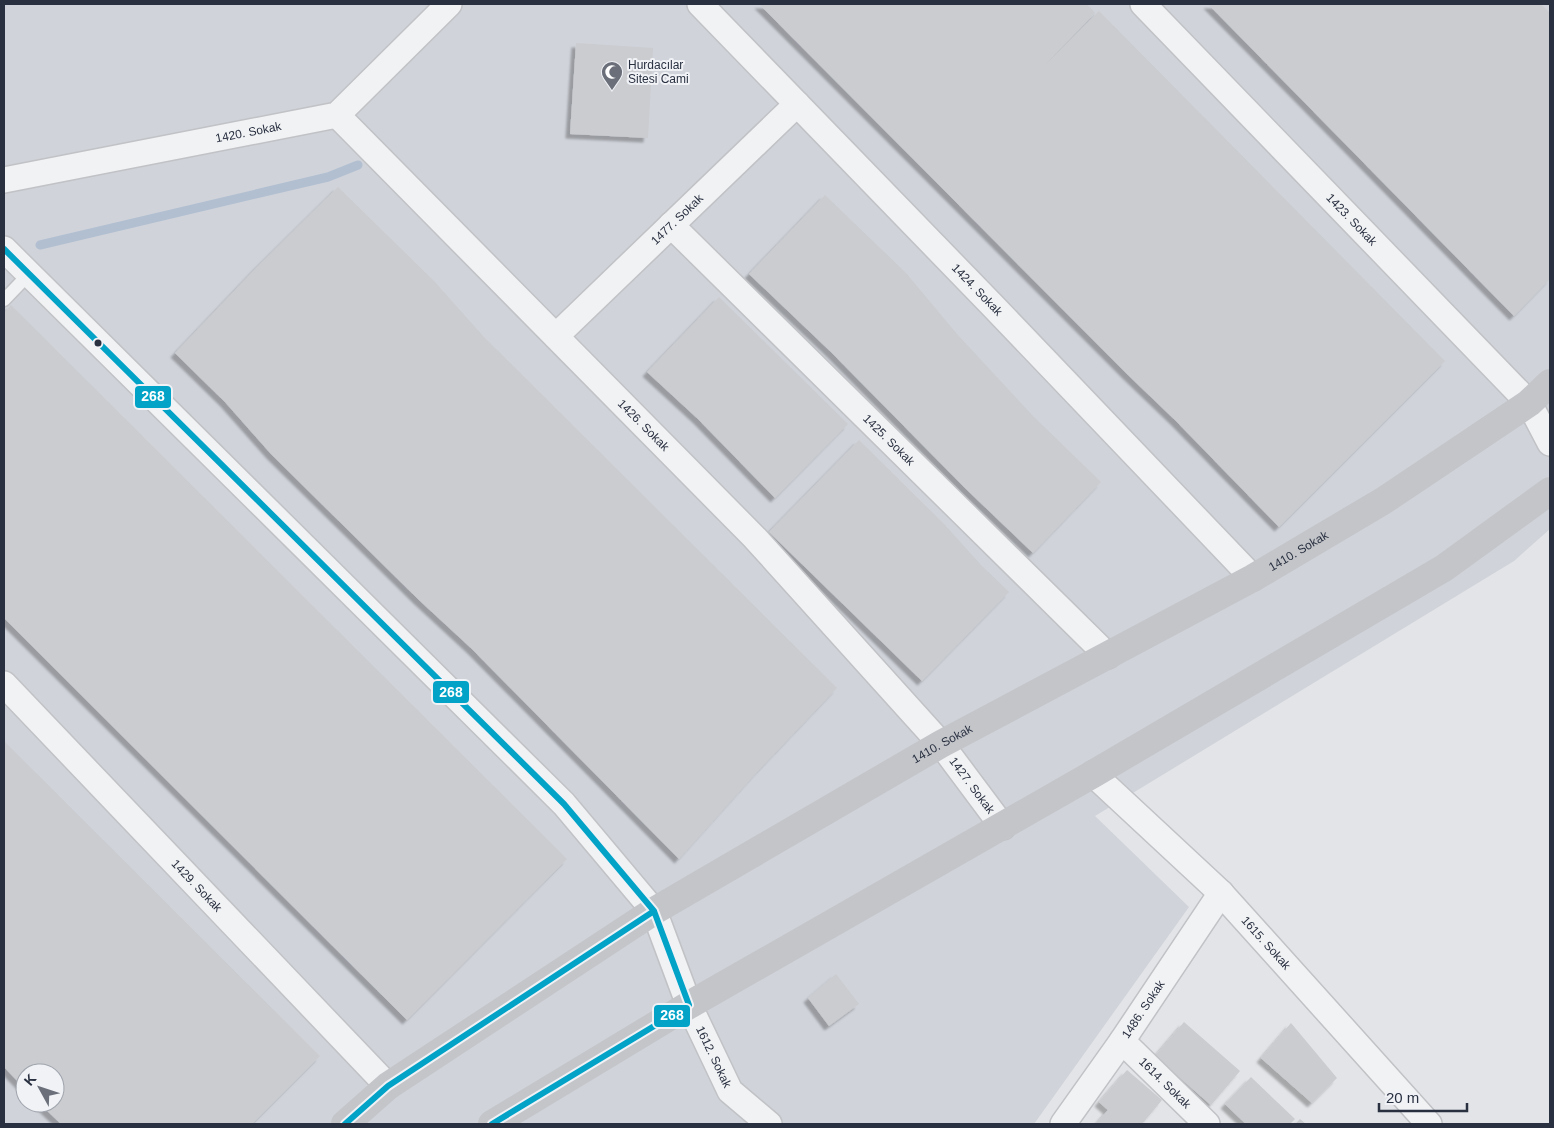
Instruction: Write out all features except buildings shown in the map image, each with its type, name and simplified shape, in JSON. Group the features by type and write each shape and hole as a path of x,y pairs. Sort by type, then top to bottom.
{"street":[{"path":"337,115 449,4"},
{"name":"1424. Sokak","path":"700,4 999,312 1252,578"},
{"name":"1423. Sokak","path":"1143,4 1529,403 1550,443"},
{"name":"1477. Sokak","path":"556,336 797,104"},
{"name":"1420. Sokak","path":"4,180 337,115"},
{"name":"1426. Sokak","path":"337,115 756,538 941,744"},
{"name":"1425. Sokak","path":"671,225 1108,656"},
{"path":"4,249 564,804 654,911 689,1005"},
{"name":"1410. Sokak","path":"344,1124 388,1086 654,911 941,744 1252,578 1383,501 1529,403 1550,383"},
{"path":"492,1124 689,1005 1002,827 1444,568 1550,491"},
{"name":"1429. Sokak","path":"4,684 388,1086"},
{"name":"1427. Sokak","path":"941,744 1002,827"},
{"name":"1615. Sokak","path":"1093,774 1221,893 1429,1124"},
{"name":"1486. Sokak","path":"1063,1124 1122,1041 1221,893"},
{"name":"1612. Sokak","path":"689,1005 730,1092 769,1124"},
{"name":"1614. Sokak","path":"1122,1041 1207,1124"}],"lane":[{"path":"4,300 29,274"}],"shaded area":[{"path":"4,4 1550,4 1550,529 1514,561 1095,816 1189,907 1034,1124 4,1124"}],"waterway":[{"path":"40,245 328,177 358,165"}],"transit line":[{"name":"268","path":"4,249 564,804 654,911 689,1005 492,1124"},
{"name":"268","path":"345,1124 388,1086 654,911"}],"place":[{"name":"Hurdacılar Sitesi Cami","path":"612,91"}]}
